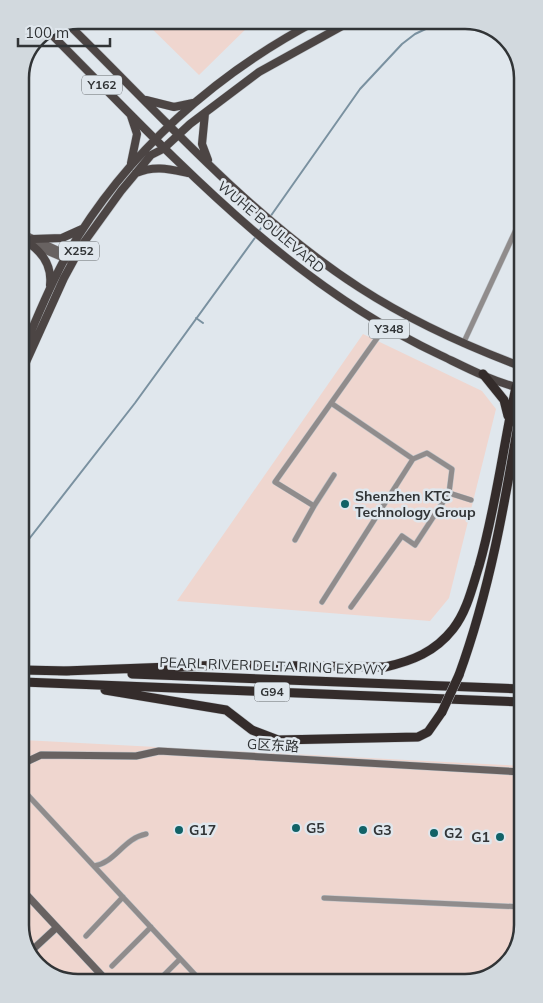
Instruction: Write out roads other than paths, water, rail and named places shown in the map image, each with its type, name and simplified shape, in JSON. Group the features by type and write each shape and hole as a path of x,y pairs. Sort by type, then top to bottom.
{"highway":[{"path":"483,374 504,400 514,423"},
{"path":"64,671 232,665 363,668 402,663 434,648 458,622 475,579 514,435"},
{"path":"64,683 226,710 252,730 270,738 288,741 418,737 428,732 442,712 459,675 476,623 500,528 514,440"},
{"path":"489,526 500,528"},
{"name":"PEARL RIVER DELTA RING EXPWY","path":"29,670 514,689"},
{"name":"PEARL RIVER DELTA RING EXPWY","path":"29,682 514,702"}],"main road":[{"name":"WUHE BOULEVARD","path":"73,29 144,99 178,136 284,231 360,288 395,309 463,344 514,364"},
{"name":"X252","path":"29,337 66,257 85,226 130,166 168,125 274,43 301,29"},
{"name":"X252","path":"29,356 73,260 102,215 151,154 163,149 205,113 259,72 337,29"},
{"name":"WUHE BOULEVARD","path":"53,36 163,149 273,249 329,291 385,327 483,374 514,383"},
{"path":"144,99 174,107 196,103"},
{"path":"205,113 202,144 210,164"},
{"path":"130,114 136,134 130,166"},
{"path":"134,174 144,169 162,167 189,174"},
{"path":"32,242 62,238 78,232 85,226"},
{"path":"32,242 47,262 51,280 49,292"}],"street":[{"path":"463,344 514,234"},
{"path":"29,241 73,260"},
{"path":"314,506 275,482 385,327"},
{"path":"331,403 413,459"},
{"path":"322,602 413,459 426,453 452,469 449,492 415,545 402,536 351,607"},
{"path":"295,540 334,476"},
{"path":"449,492 471,500"},
{"name":"G区东路","path":"29,760 41,755 136,756 159,751 514,772"},
{"path":"29,796 194,974"},
{"path":"94,866 104,865 135,836 146,834"},
{"path":"86,936 123,897"},
{"path":"29,898 100,974"},
{"path":"324,898 514,907"},
{"path":"112,966 151,927"},
{"path":"34,948 56,928"},
{"path":"165,974 180,959"}],"waterway":[{"path":"270,217 360,89 402,44 426,29"},
{"path":"259,231 267,220"},
{"path":"29,539 135,403 257,235"},
{"path":"196,318 203,323"}],"place":[{"name":"Shenzhen KTC Technology Group","path":"345,504"},
{"name":"G5","path":"296,828"},
{"name":"G17","path":"179,830"},
{"name":"G3","path":"363,830"},
{"name":"G2","path":"434,833"},
{"name":"G1","path":"500,837"}]}
